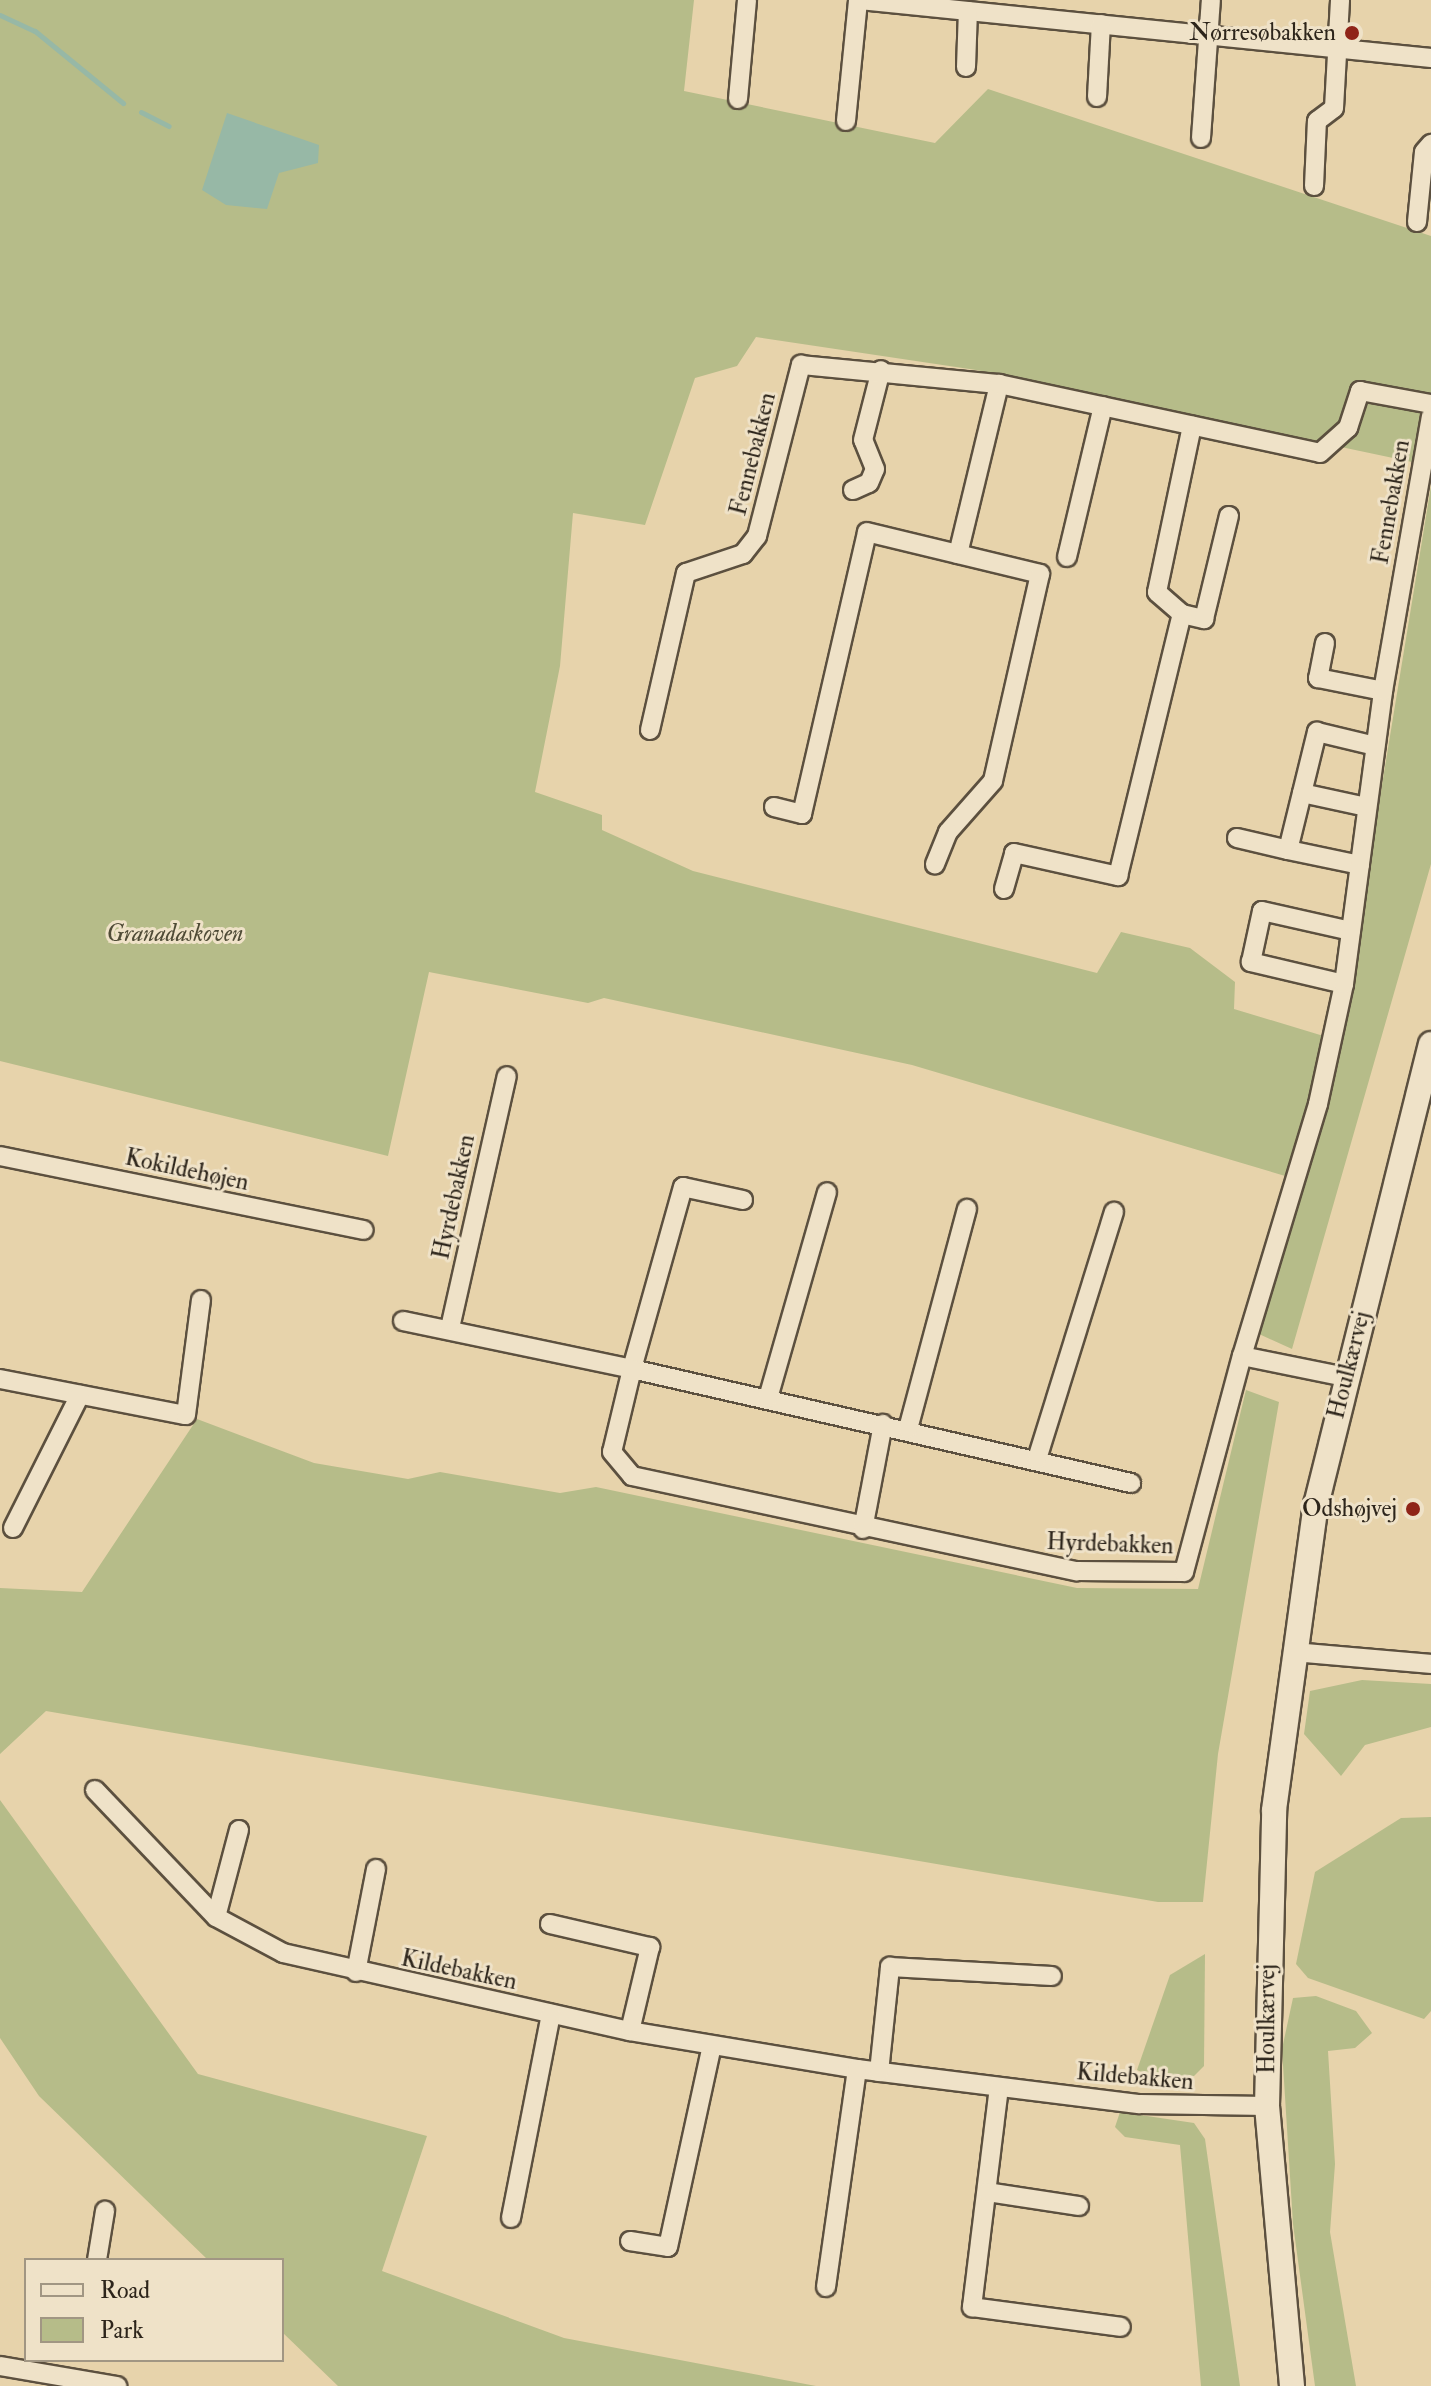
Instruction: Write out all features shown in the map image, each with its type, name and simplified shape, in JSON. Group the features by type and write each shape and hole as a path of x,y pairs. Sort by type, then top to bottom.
{"street":[{"path":"738,99 747,0"},
{"path":"846,121 859,0 932,4 968,11 1044,9 1101,24 1431,58"},
{"path":"1201,138 1211,0"},
{"path":"1314,186 1317,121 1334,108 1340,0"},
{"path":"966,67 968,11"},
{"path":"1097,97 1101,24"},
{"path":"1417,222 1424,152 1431,144"},
{"name":"Fennebakken","path":"650,730 686,573 743,554 757,536 801,365 881,370 999,384 1320,453 1348,428 1360,391 1431,404"},
{"path":"853,490 869,483 875,469 863,440 881,370"},
{"path":"958,554 999,384"},
{"path":"1067,557 1103,406"},
{"name":"Fennebakken","path":"1318,1104 1344,984 1383,691 1431,416"},
{"path":"1192,426 1157,592 1182,614 1204,619 1229,516"},
{"path":"774,807 802,814 867,532 1040,574 993,781 948,832 935,865"},
{"path":"1004,889 1014,853 1118,876 1182,614"},
{"path":"1325,643 1318,678 1383,691"},
{"path":"1288,850 1317,732 1375,746"},
{"path":"1302,793 1367,807"},
{"path":"1237,838 1360,865"},
{"path":"1344,984 1251,962 1262,911 1351,931"},
{"name":"Houlkærvej","path":"1292,2386 1267,2106 1274,1810 1294,1652 1345,1377 1427,1072 1431,1044"},
{"name":"Hyrdebakken","path":"450,1328 507,1076"},
{"name":"Hyrdebakken","path":"743,1200 683,1187 612,1452 632,1476 863,1529 1064,1569 1184,1572 1242,1356 1318,1104"},
{"name":"Kokildehøjen","path":"0,1156 364,1230"},
{"path":"768,1398 827,1192"},
{"path":"908,1429 967,1209"},
{"path":"1037,1459 1114,1212"},
{"path":"0,1379 186,1415 201,1300"},
{"path":"403,1321 450,1328 908,1429 1131,1483"},
{"path":"1242,1356 1345,1377"},
{"path":"13,1528 80,1395"},
{"path":"863,1529 883,1424"},
{"path":"1294,1652 1431,1664"},
{"name":"Kildebakken","path":"95,1790 216,1917 283,1953 356,1972 630,2031 857,2069 1140,2104 1267,2106"},
{"path":"216,1917 239,1830"},
{"path":"356,1972 376,1869"},
{"path":"550,1924 650,1947 630,2031"},
{"path":"879,2072 890,1967 1052,1976"},
{"path":"511,2218 551,2014"},
{"path":"630,2241 668,2247 712,2046"},
{"path":"826,2287 857,2069"},
{"path":"999,2087 972,2307 1121,2327"},
{"path":"987,2192 1079,2206"},
{"path":"97,2258 105,2211"},
{"path":"0,2366 77,2369 117,2386"}],"green space":[{"name":"Granadaskoven","path":"0,0 694,0 684,91 935,143 988,89 1431,236 1431,466 976,370 756,337 737,366 695,378 645,525 573,513 560,666 535,792 602,815 602,830 693,871 1097,973 1121,932 1190,948 1235,982 1234,1009 1340,1041 1431,486 1431,864 1292,1349 1259,1334 1302,1181 912,1065 604,998 588,1003 429,972 388,1156 0,1061"},
{"path":"1246,1390 1279,1402 1218,1754 1203,1902 1158,1902 46,1711 0,1754 0,1588 82,1592 197,1419 314,1463 408,1479 440,1472 560,1493 596,1487 1077,1588 1198,1589"},
{"path":"1362,1680 1431,1684 1431,1727 1365,1745 1341,1776 1304,1734 1310,1691"},
{"path":"0,1800 198,2074 427,2136 382,2271 564,2338 816,2386 338,2386 284,2334 284,2258 206,2258 39,2096 0,2038"},
{"path":"1431,1817 1431,2011 1424,2019 1308,1978 1296,1964 1315,1872 1401,1818"},
{"path":"1205,1954 1204,2066 1194,2076 1155,2078 1137,2070 1170,1975"},
{"path":"1316,1996 1356,2011 1372,2033 1355,2048 1328,2051 1335,2164 1330,2232 1356,2386 1315,2386 1293,2224 1282,2049 1293,1998"},
{"path":"1120,2112 1194,2123 1205,2139 1240,2386 1201,2386 1180,2145 1125,2137 1115,2127"}],"shaded area":[{"path":"227,113 319,145 318,163 279,173 267,209 226,205 202,190"}],"waterway":[{"path":"0,15 35,31 123,103"},
{"path":"141,112 169,126"}],"place":[{"name":"Nørresøbakken","path":"1352,33"},
{"name":"Odshøjvej","path":"1413,1509"}]}
